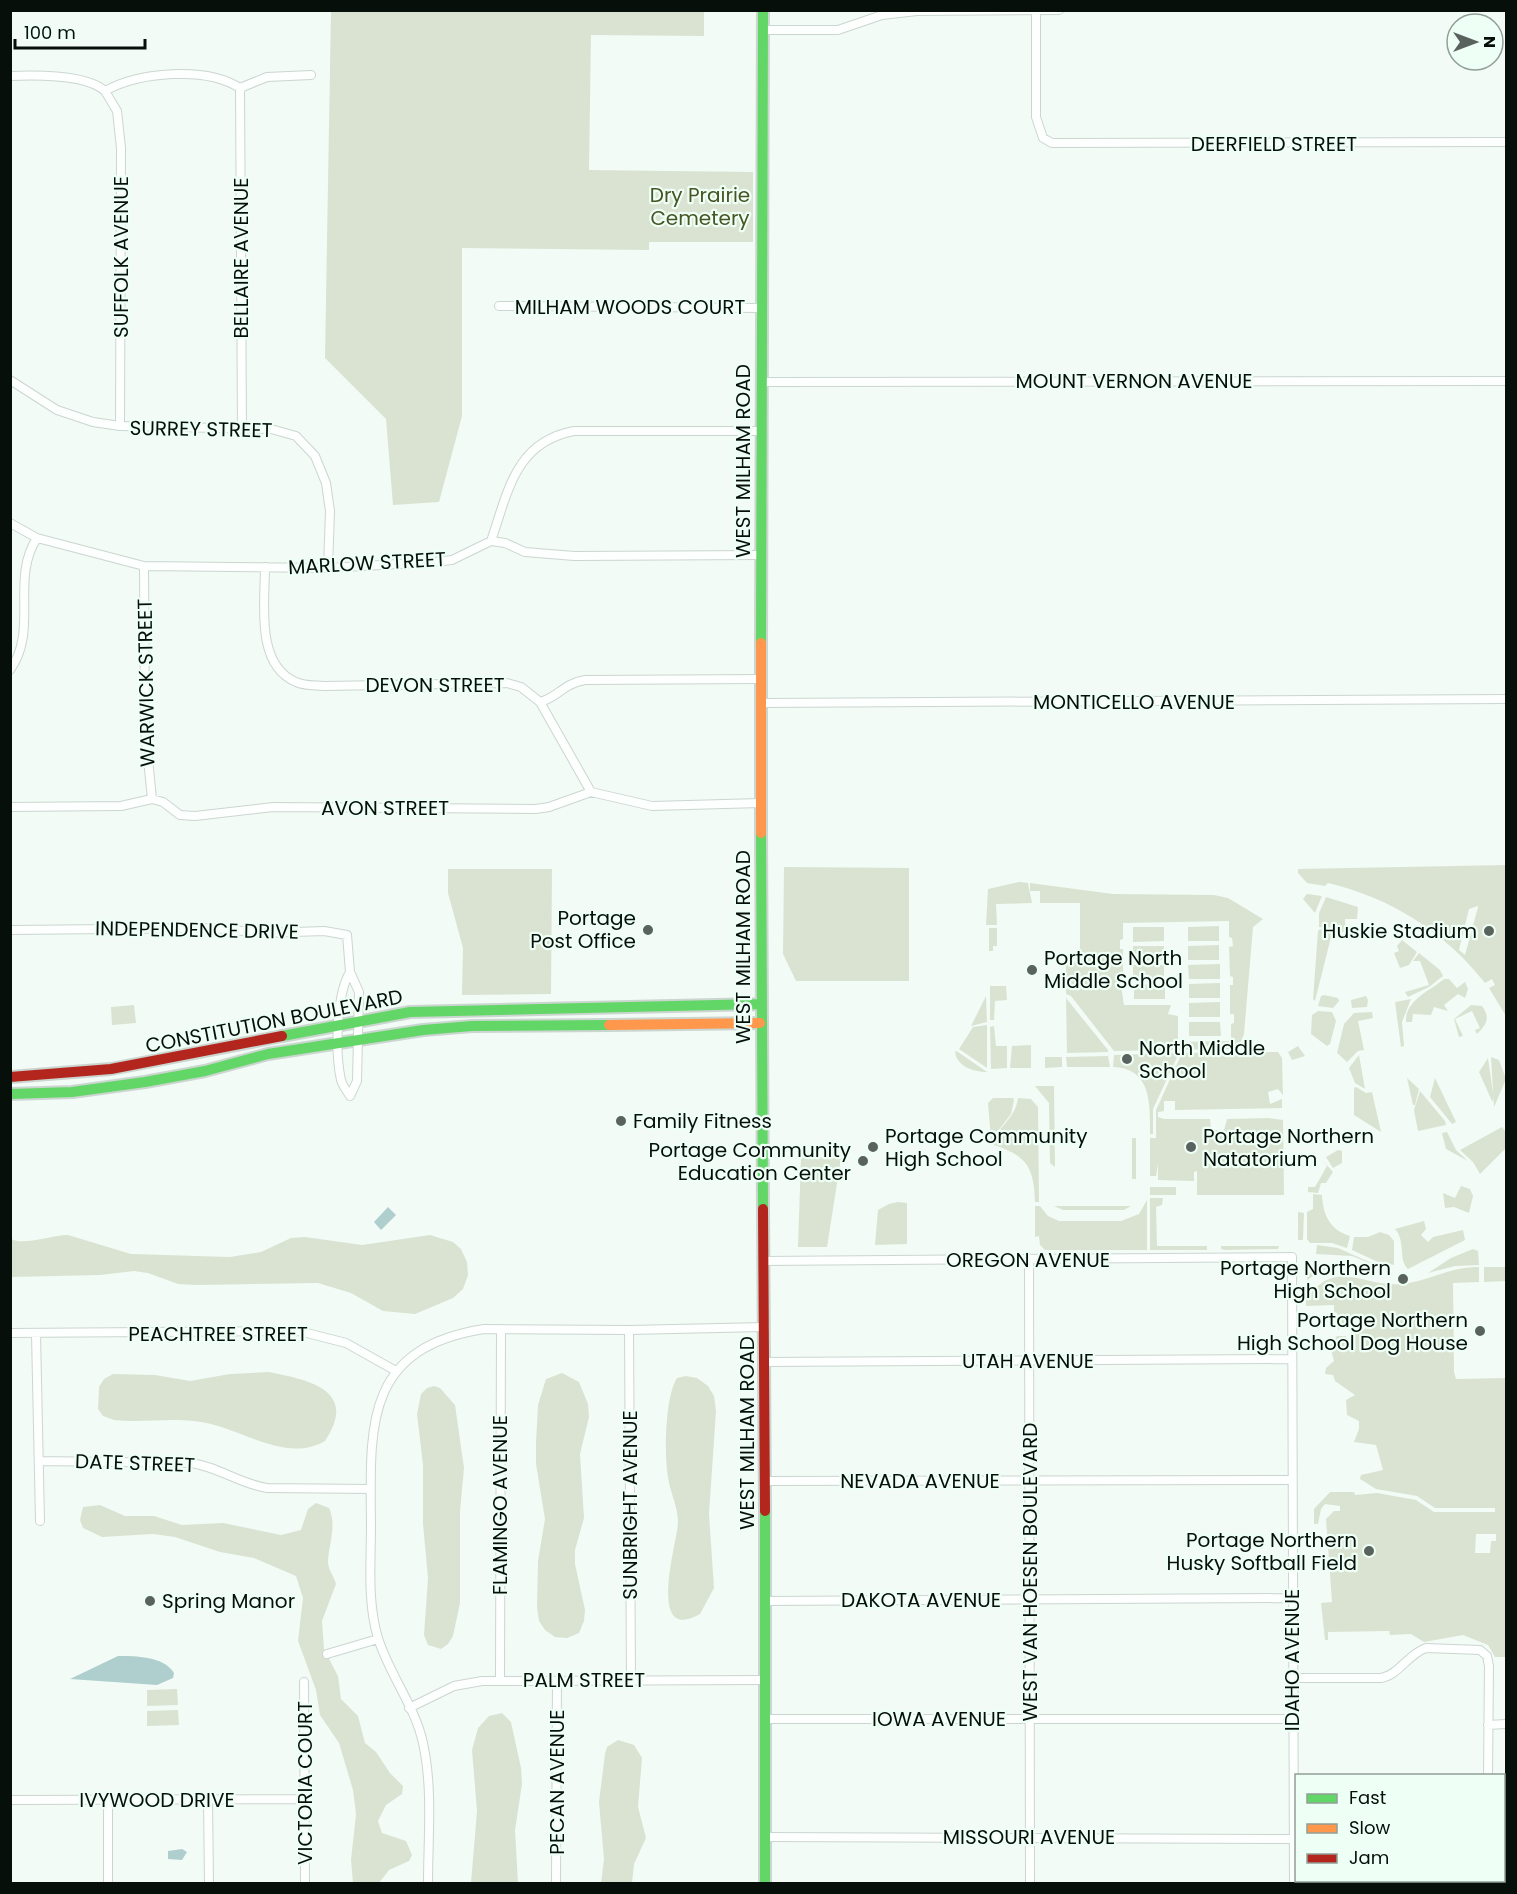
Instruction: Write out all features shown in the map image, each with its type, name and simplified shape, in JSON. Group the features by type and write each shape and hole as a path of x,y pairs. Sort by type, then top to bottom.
{"street":[{"name":"WEST MILHAM ROAD","path":"763,10 760,1023 765,1327 765,1884"},
{"path":"763,30 838,30 882,15 917,11 1059,10"},
{"name":"DEERFIELD STREET","path":"1036,11 1036,117 1043,138 1052,143 1091,145 1506,142"},
{"path":"10,76 80,80 95,83 105,91 121,82 171,75 224,79 240,88 267,77 311,75"},
{"name":"BELLAIRE AVENUE","path":"240,88 242,429"},
{"name":"SUFFOLK AVENUE","path":"105,91 117,111 121,148 120,426"},
{"name":"MILHAM WOODS COURT","path":"499,306 762,308"},
{"name":"SURREY STREET","path":"10,380 57,410 77,418 120,426 283,431 296,436 315,456 329,493 328,568"},
{"name":"MOUNT VERNON AVENUE","path":"761,382 1506,381"},
{"path":"760,555 574,556 525,552 505,543 491,541 512,480 522,462 536,446 557,434 574,431 761,431"},
{"name":"MARLOW STREET","path":"10,523 37,538 144,566 328,568 452,561 491,541"},
{"path":"10,670 23,646 24,573 37,538"},
{"name":"WARWICK STREET","path":"144,566 145,729 152,799"},
{"name":"DEVON STREET","path":"265,567 266,637 269,650 281,670 299,684 324,686 507,683 521,687 540,702"},
{"path":"761,679 585,680 563,686 550,699 540,702 591,792 652,806 761,803"},
{"name":"MONTICELLO AVENUE","path":"761,703 1506,699"},
{"name":"AVON STREET","path":"152,799 163,801 180,815 195,816 273,807 536,809 549,807 591,792"},
{"path":"10,807 121,806 152,799"},
{"name":"INDEPENDENCE DRIVE","path":"10,930 212,928 264,933 324,931 347,935 350,972 359,992 357,1081 350,1096 341,1082 339,1023 342,986 350,972"},
{"name":"CONSTITUTION BOULEVARD","path":"10,1077 54,1077 194,1057 339,1023 410,1012 760,1004"},
{"name":"CONSTITUTION BOULEVARD","path":"10,1094 72,1092 166,1079 268,1054 358,1039 472,1026 760,1023"},
{"name":"OREGON AVENUE","path":"764,1261 1029,1261 1292,1257"},
{"name":"IDAHO AVENUE","path":"1292,1257 1294,1884"},
{"name":"WEST VAN HOESEN BOULEVARD","path":"1029,1261 1030,1884"},
{"path":"428,1884 428,1779 422,1739 378,1639 372,1605 370,1489 372,1426 377,1405 396,1371 408,1358 448,1337 484,1329 629,1330 765,1327"},
{"name":"FLAMINGO AVENUE","path":"500,1680 501,1329"},
{"name":"SUNBRIGHT AVENUE","path":"629,1330 631,1680"},
{"name":"PEACHTREE STREET","path":"10,1333 299,1331 346,1343 396,1371"},
{"path":"36,1334 40,1521"},
{"name":"UTAH AVENUE","path":"765,1362 1292,1359"},
{"name":"DATE STREET","path":"40,1461 203,1464 253,1486 370,1489"},
{"name":"NEVADA AVENUE","path":"764,1481 1291,1480"},
{"name":"DAKOTA AVENUE","path":"766,1601 1292,1598"},
{"path":"327,1654 378,1639"},
{"path":"1292,1678 1387,1677 1426,1648 1472,1648 1486,1653 1489,1666 1488,1774"},
{"name":"PALM STREET","path":"409,1708 454,1686 500,1680 765,1680"},
{"name":"PECAN AVENUE","path":"556,1884 557,1681"},
{"name":"VICTORIA COURT","path":"304,1682 305,1884"},
{"name":"IOWA AVENUE","path":"765,1719 1292,1719"},
{"path":"1488,1725 1506,1724"},
{"name":"IVYWOOD DRIVE","path":"10,1800 304,1799"},
{"path":"108,1800 108,1884"},
{"path":"208,1800 209,1884"},
{"name":"MISSOURI AVENUE","path":"765,1837 1030,1836 1293,1839"}],"green space":[{"name":"Dry Prairie Cemetery","path":"331,11 704,11 704,36 591,35 589,170 753,172 753,242 649,242 649,250 462,248 462,416 439,502 393,505 386,419 325,358"},
{"path":"1506,865 1506,1016 1489,988 1495,985 1492,979 1485,983 1452,948 1434,933 1395,908 1373,898 1328,883 1325,886 1307,883 1298,873 1298,869","holes":["1478,906 1465,955 1459,950 1469,909"]},
{"path":"784,867 909,868 909,981 796,981 783,954"},
{"path":"448,869 552,869 551,994 462,995 463,948 448,893"},
{"path":"1019,882 1028,883 1032,903 996,904 997,925 986,925 988,889"},
{"path":"1030,883 1113,894 1214,895 1228,898 1263,919 1253,927 1244,1034 1239,1046 1231,1049 1231,1024 1234,1023 1234,1014 1230,1014 1230,985 1233,985 1233,977 1230,976 1229,947 1233,946 1232,938 1229,937 1229,921 1123,923 1123,939 1120,940 1120,949 1123,949 1123,978 1120,979 1124,1005 1171,1005 1168,1014 1178,1016 1178,1042 1229,1041 1229,1049 1114,1051 1071,996 1066,994 1066,963 1080,962 1080,903 1040,903 1040,891 1030,891"},
{"path":"1307,894 1322,896 1315,913 1303,899"},
{"path":"1326,897 1358,907 1357,919 1345,919 1345,932 1319,927 1319,913"},
{"path":"1219,926 1219,941 1188,941 1188,927"},
{"path":"1133,927 1164,927 1164,941 1133,942"},
{"path":"989,928 997,928 997,946 993,946 993,951 989,951"},
{"path":"1320,929 1332,933 1315,1001 1313,999"},
{"path":"1402,940 1417,952 1409,965 1400,968 1394,953 1399,951 1397,946"},
{"path":"1219,945 1219,960 1188,960 1188,946"},
{"path":"1133,946 1164,946 1164,960 1133,961"},
{"path":"1419,953 1440,970 1443,976 1429,987 1408,997 1405,992 1429,985 1420,961 1413,961"},
{"path":"1220,964 1220,979 1189,979 1188,965"},
{"path":"1133,965 1164,965 1164,979 1133,980"},
{"path":"1444,979 1449,979 1457,988 1465,982 1468,989 1465,998 1458,994 1444,1005 1448,1011 1434,1007 1431,1015 1413,1014 1412,1022 1406,1022 1407,1014 1414,1002"},
{"path":"1220,983 1220,998 1189,998 1189,984"},
{"path":"1165,984 1165,999 1134,999 1134,985"},
{"path":"990,986 1006,986 1007,1000 995,1001 994,1020 990,1020"},
{"path":"986,996 987,1022 971,1026"},
{"path":"1321,996 1338,998 1339,1001 1333,1008 1318,1006"},
{"path":"1366,996 1367,1007 1352,1008 1351,1000"},
{"path":"1066,998 1108,1050 1108,1052 1067,1053"},
{"path":"1411,999 1402,1022 1404,1046 1401,1047 1395,1002"},
{"path":"1220,1002 1220,1017 1189,1017 1189,1003"},
{"path":"134,1005 136,1023 112,1025 111,1007"},
{"path":"1471,1005 1482,1006 1486,1014 1486,1021 1477,1034 1475,1030 1480,1028 1472,1011 1455,1019 1463,1036 1459,1037 1454,1019"},
{"path":"1318,1011 1332,1012 1336,1021 1330,1044 1327,1046 1311,1034 1312,1015"},
{"path":"1372,1012 1373,1018 1358,1021 1364,1050 1358,1051 1347,1062 1337,1053 1344,1024 1354,1013"},
{"path":"1189,1022 1220,1022 1221,1036 1189,1036"},
{"path":"987,1025 987,1068 959,1049 973,1027"},
{"path":"994,1026 996,1046 1007,1046 1007,1068 991,1069 990,1027"},
{"path":"1031,1045 1031,1068 1010,1068 1012,1046"},
{"path":"1298,1046 1305,1056 1292,1060 1288,1052"},
{"path":"955,1051 987,1072 966,1067 958,1061"},
{"path":"1278,1052 1282,1058 1283,1095 1278,1089 1268,1092 1270,1104 1282,1099 1282,1108 1175,1110 1175,1101 1164,1101 1164,1111 1158,1112 1158,1117 1210,1119 1211,1130 1224,1130 1227,1119 1283,1120 1284,1195 1197,1195 1197,1171 1194,1172 1194,1181 1158,1180 1158,1164 1156,1176 1150,1176 1150,1138 1156,1138 1156,1110 1182,1053"},
{"path":"1179,1053 1153,1109 1153,1134 1150,1134 1149,1100 1142,1081 1126,1069 1113,1067 1114,1055"},
{"path":"1359,1055 1365,1089 1355,1083 1349,1068"},
{"path":"1108,1056 1110,1067 1067,1067 1066,1057"},
{"path":"1045,1057 1062,1057 1062,1067 1045,1068"},
{"path":"1491,1057 1499,1060 1506,1079 1494,1107"},
{"path":"1488,1058 1494,1100 1492,1101 1479,1072"},
{"path":"1407,1078 1419,1089 1415,1105 1413,1105"},
{"path":"1435,1078 1456,1122 1452,1124 1430,1097"},
{"path":"1035,1086 1054,1086 1055,1167 1050,1163 1049,1103"},
{"path":"1354,1088 1366,1093 1372,1092 1381,1132 1354,1115"},
{"path":"1420,1091 1446,1125 1418,1131 1414,1110"},
{"path":"993,1098 1013,1098 1014,1100 1011,1114 991,1140 988,1103"},
{"path":"1018,1098 1031,1099 1038,1107 1039,1202 1035,1202 1033,1180 1026,1164 1014,1154 994,1145 998,1133 1013,1113"},
{"path":"1502,1127 1506,1132 1506,1148 1480,1174 1473,1162 1460,1150"},
{"path":"1447,1132 1456,1150 1468,1161 1446,1149 1442,1133"},
{"path":"1132,1138 1136,1138 1136,1179 1132,1179"},
{"path":"1338,1150 1342,1151 1342,1163 1333,1168 1326,1157"},
{"path":"801,1157 841,1158 827,1247 798,1247"},
{"path":"1322,1160 1333,1172 1326,1183 1321,1183 1318,1193 1308,1192 1308,1187 1315,1187 1327,1166"},
{"path":"1461,1186 1470,1189 1473,1196 1469,1213 1454,1207 1445,1208 1443,1193 1455,1198"},
{"path":"1150,1187 1176,1187 1176,1195 1150,1195"},
{"path":"1313,1194 1322,1195 1326,1215 1333,1226 1350,1236 1347,1248 1332,1243 1310,1243 1307,1239 1307,1212 1313,1209"},
{"path":"1150,1198 1163,1198 1162,1205 1156,1207 1157,1246 1207,1246 1207,1250 1150,1250"},
{"path":"1147,1200 1147,1250 1045,1250 1040,1245 1039,1236 1035,1237 1035,1206 1040,1206 1048,1216 1059,1221 1121,1221 1139,1214"},
{"path":"898,1202 907,1203 907,1244 875,1245 878,1210"},
{"path":"1054,1206 1131,1206 1124,1210 1063,1210"},
{"path":"1298,1212 1304,1213 1303,1240 1298,1240"},
{"path":"1424,1221 1426,1229 1421,1235 1428,1242 1433,1237 1463,1230 1465,1240 1408,1269 1403,1261 1400,1239 1395,1229"},
{"path":"1380,1232 1389,1235 1394,1241 1394,1265 1378,1262 1352,1250 1354,1237 1368,1237"},
{"path":"68,1235 131,1254 230,1257 261,1252 291,1238 305,1237 362,1245 430,1235 453,1242 461,1249 467,1262 468,1275 463,1289 453,1298 415,1314 383,1311 351,1293 318,1283 178,1284 148,1273 134,1271 100,1275 11,1277 11,1239 31,1241"},
{"path":"1317,1245 1338,1248 1387,1270 1352,1256 1316,1254"},
{"path":"1221,1246 1279,1246 1278,1249 1225,1250 1221,1249"},
{"path":"1473,1249 1478,1251 1479,1265 1455,1266 1428,1273 1451,1258"},
{"path":"1307,1265 1337,1266 1322,1270 1307,1280"},
{"path":"1479,1267 1479,1282 1453,1283 1456,1379 1506,1378 1506,1657 1495,1657 1488,1645 1463,1635 1424,1642 1411,1634 1390,1635 1389,1631 1328,1632 1328,1640 1325,1640 1321,1603 1332,1602 1326,1519 1334,1511 1340,1511 1340,1506 1325,1504 1321,1509 1318,1524 1314,1524 1314,1509 1330,1492 1354,1492 1355,1495 1377,1493 1416,1500 1434,1512 1495,1512 1495,1508 1435,1508 1417,1496 1376,1489 1360,1479 1361,1475 1383,1470 1376,1445 1354,1442 1359,1429 1359,1421 1347,1415 1346,1400 1355,1395 1335,1381 1333,1375 1325,1374 1326,1368 1334,1361 1330,1346 1337,1336 1346,1336 1348,1344 1352,1344 1354,1336 1365,1329 1367,1324 1365,1319 1359,1316 1338,1330 1334,1305 1306,1306 1306,1300 1317,1287 1328,1280 1339,1277 1402,1284","holes":["1476,1534 1496,1534 1496,1541 1491,1541 1490,1553 1475,1553"]},
{"path":"1484,1267 1506,1267 1506,1281 1484,1282"},
{"path":"269,1372 313,1384 325,1390 333,1399 336,1410 334,1424 325,1441 310,1447 295,1449 279,1447 216,1425 179,1420 114,1420 103,1416 98,1409 99,1387 104,1379 113,1374 155,1375 190,1381 230,1374"},
{"path":"562,1373 579,1382 588,1404 589,1417 580,1454 584,1518 575,1550 575,1564 585,1610 584,1621 579,1633 567,1638 555,1637 545,1630 539,1621 537,1607 538,1561 545,1519 536,1464 538,1405 546,1379"},
{"path":"686,1376 697,1378 708,1386 714,1396 716,1411 709,1514 714,1588 700,1614 683,1620 673,1615 669,1603 670,1567 678,1522 668,1477 666,1441 673,1387 677,1378"},
{"path":"434,1386 440,1388 455,1405 464,1468 460,1512 460,1603 453,1636 441,1649 428,1645 424,1635 428,1578 423,1524 423,1465 417,1414 421,1394 427,1388"},
{"path":"316,1503 329,1508 331,1514 332,1527 328,1561 336,1584 322,1621 324,1649 338,1676 341,1699 358,1716 365,1743 376,1752 390,1773 403,1786 402,1794 386,1805 378,1821 382,1833 406,1841 412,1855 409,1861 389,1870 379,1883 353,1883 351,1860 356,1814 353,1790 339,1743 320,1715 316,1690 298,1641 303,1598 296,1576 254,1558 220,1552 175,1537 153,1534 102,1537 83,1528 80,1520 83,1507 100,1505 125,1516 154,1516 182,1525 223,1523 281,1535 301,1530 308,1509"},
{"path":"177,1689 178,1705 147,1706 147,1690"},
{"path":"178,1710 179,1725 147,1726 147,1711"},
{"path":"502,1713 511,1722 521,1768 522,1784 515,1830 518,1883 471,1883 477,1811 472,1750 478,1728 489,1716"},
{"path":"618,1740 634,1745 642,1758 638,1807 646,1838 634,1864 632,1883 601,1883 604,1859 599,1802 607,1747"}],"water":[{"path":"388,1207 396,1215 381,1230 374,1222"},
{"path":"118,1656 156,1660 169,1667 174,1673 173,1678 157,1685 70,1679"},
{"path":"182,1849 187,1852 182,1860 168,1859 168,1851"}],"traffic: fast":[{"path":"761,643 763,10"},
{"path":"761,833 763,1209"},
{"path":"282,1036 410,1012 760,1004"},
{"path":"10,1094 72,1092 145,1082 205,1071 268,1054 423,1030 472,1026 609,1025"},
{"path":"765,1511 765,1884"}],"traffic: slow":[{"path":"761,643 761,833"},
{"path":"609,1025 760,1023"}],"traffic: jam":[{"path":"10,1077 111,1069 282,1036"},
{"path":"763,1209 765,1511"}],"place":[{"name":"Portage Post Office","path":"648,930"},
{"name":"Huskie Stadium","path":"1489,931"},
{"name":"Portage North Middle School","path":"1032,970"},
{"name":"North Middle School","path":"1127,1059"},
{"name":"Family Fitness","path":"621,1121"},
{"name":"Portage Community High School","path":"873,1147"},
{"name":"Portage Northern Natatorium","path":"1191,1147"},
{"name":"Portage Community Education Center","path":"863,1161"},
{"name":"Portage Northern High School","path":"1403,1279"},
{"name":"Portage Northern High School Dog House","path":"1480,1331"},
{"name":"Portage Northern Husky Softball Field","path":"1369,1551"},
{"name":"Spring Manor","path":"150,1601"}]}
